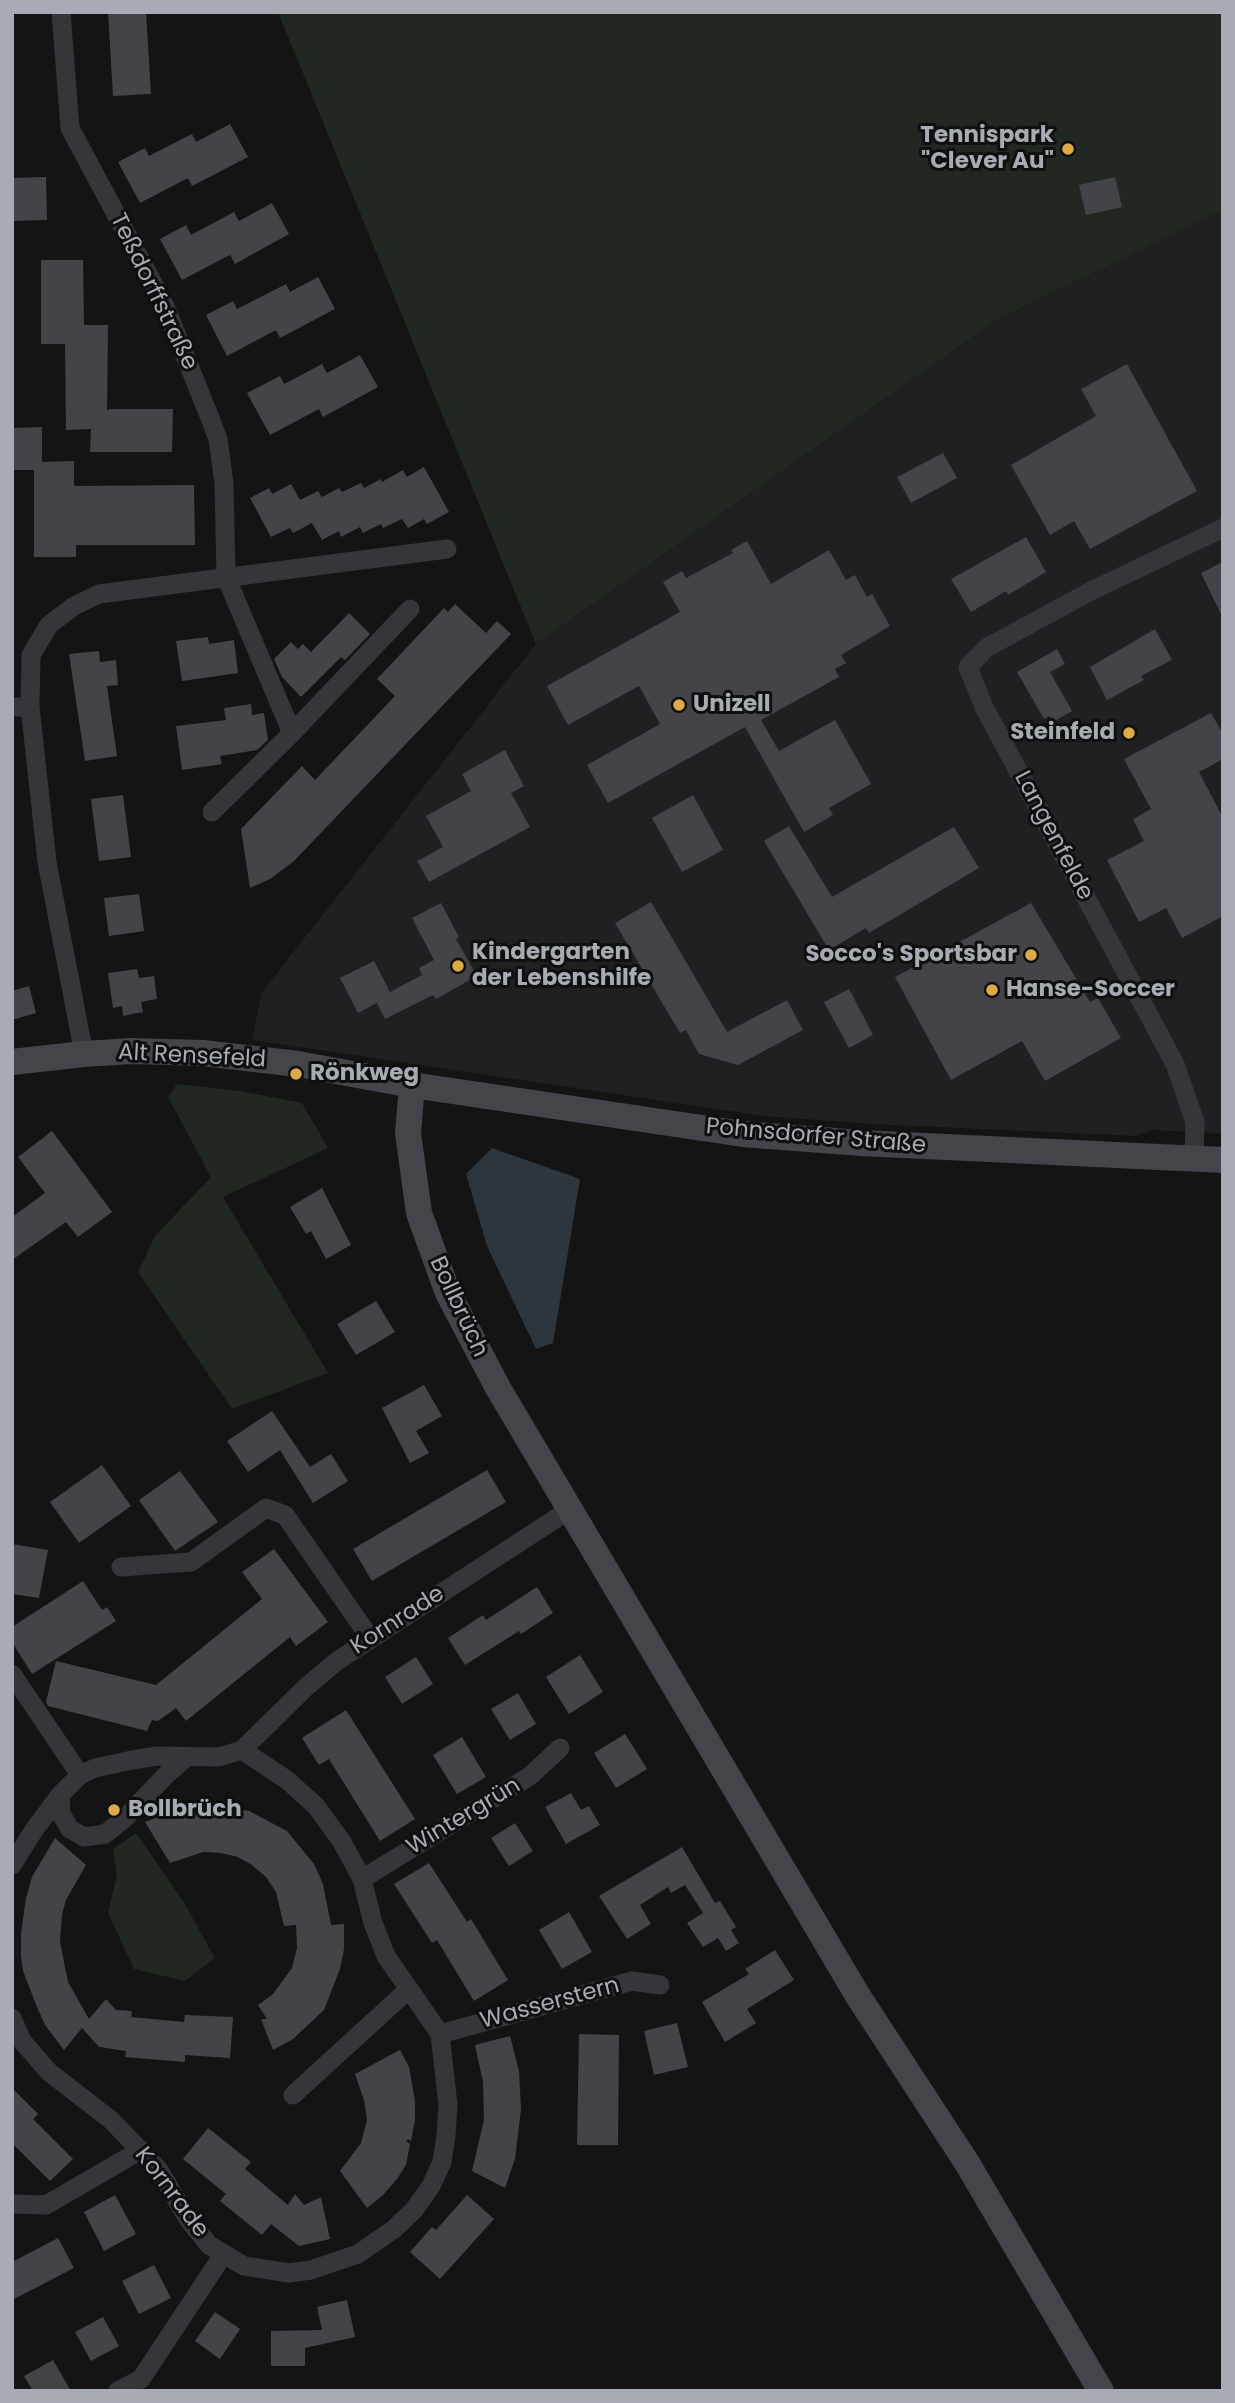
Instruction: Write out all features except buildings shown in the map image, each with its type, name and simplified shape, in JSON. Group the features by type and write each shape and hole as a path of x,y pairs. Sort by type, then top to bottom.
{"street":[{"name":"Teßdorffstraße","path":"61,12 70,128 165,306 218,439 224,483 226,577"},
{"name":"Langenfelde","path":"1194,1158 1195,1122 1175,1064 984,707 968,667 986,649 1084,594 1223,528"},
{"path":"84,1054 47,862 21,707 31,655 49,625 74,606 99,594 447,549"},
{"path":"226,577 292,733"},
{"path":"212,812 292,733 410,609"},
{"name":"Alt Rensefeld","path":"12,1062 139,1051 203,1053 298,1064 412,1084"},
{"name":"Pohnsdorfer Straße","path":"412,1084 743,1134 861,1143 1223,1160"},
{"name":"Bollbrüch","path":"412,1084 408,1133 419,1213 448,1293 498,1388 858,1996 967,2163 1101,2391"},
{"path":"121,1567 191,1562 266,1508 285,1515 370,1638"},
{"name":"Kornrade","path":"12,2018 22,2040 49,2072 111,2120 158,2169 189,2220 209,2245 223,2255 244,2266 263,2270 289,2273 311,2270 358,2254 394,2229 414,2210 431,2186 442,2162 448,2105 440,2034 386,1956 373,1923 362,1879 342,1842 316,1807 287,1780 242,1750 305,1688 337,1661 569,1510"},
{"path":"12,1674 80,1775"},
{"name":"Wintergrün","path":"362,1879 530,1776 559,1748"},
{"path":"12,1865 60,1795 80,1775 95,1768 157,1756 219,1757 242,1750"},
{"path":"60,1795 61,1814 70,1829 84,1837 106,1834 186,1758"},
{"name":"Wasserstern","path":"440,2034 632,1981 660,1984"},
{"path":"293,2095 409,1989"},
{"path":"12,2204 46,2205 141,2150"},
{"path":"118,2391 141,2379 223,2255"}],"shaded area":[{"path":"278,12 1223,12 1223,210 997,320 536,644"},
{"path":"1223,210 1223,1134 1153,1130 1136,1136 872,1124 764,1116 252,1040 262,992 536,644 997,320"},
{"path":"177,1084 240,1091 302,1103 328,1148 223,1197 328,1373 232,1409 138,1272 155,1236 211,1177 168,1097"},
{"path":"492,1148 580,1179 553,1343 536,1349 487,1246 466,1174"},
{"path":"136,1833 183,1901 215,1958 185,1981 134,1969 108,1913 117,1875 113,1849"}],"place":[{"name":"Tennispark \"Clever Au\"","path":"1068,149"},
{"name":"Unizell","path":"679,705"},
{"name":"Steinfeld","path":"1129,733"},
{"name":"Socco's Sportsbar","path":"1031,955"},
{"name":"Kindergarten der Lebenshilfe","path":"458,966"},
{"name":"Hanse-Soccer","path":"992,990"},
{"name":"Rönkweg","path":"296,1074"},
{"name":"Bollbrüch","path":"114,1810"}]}
